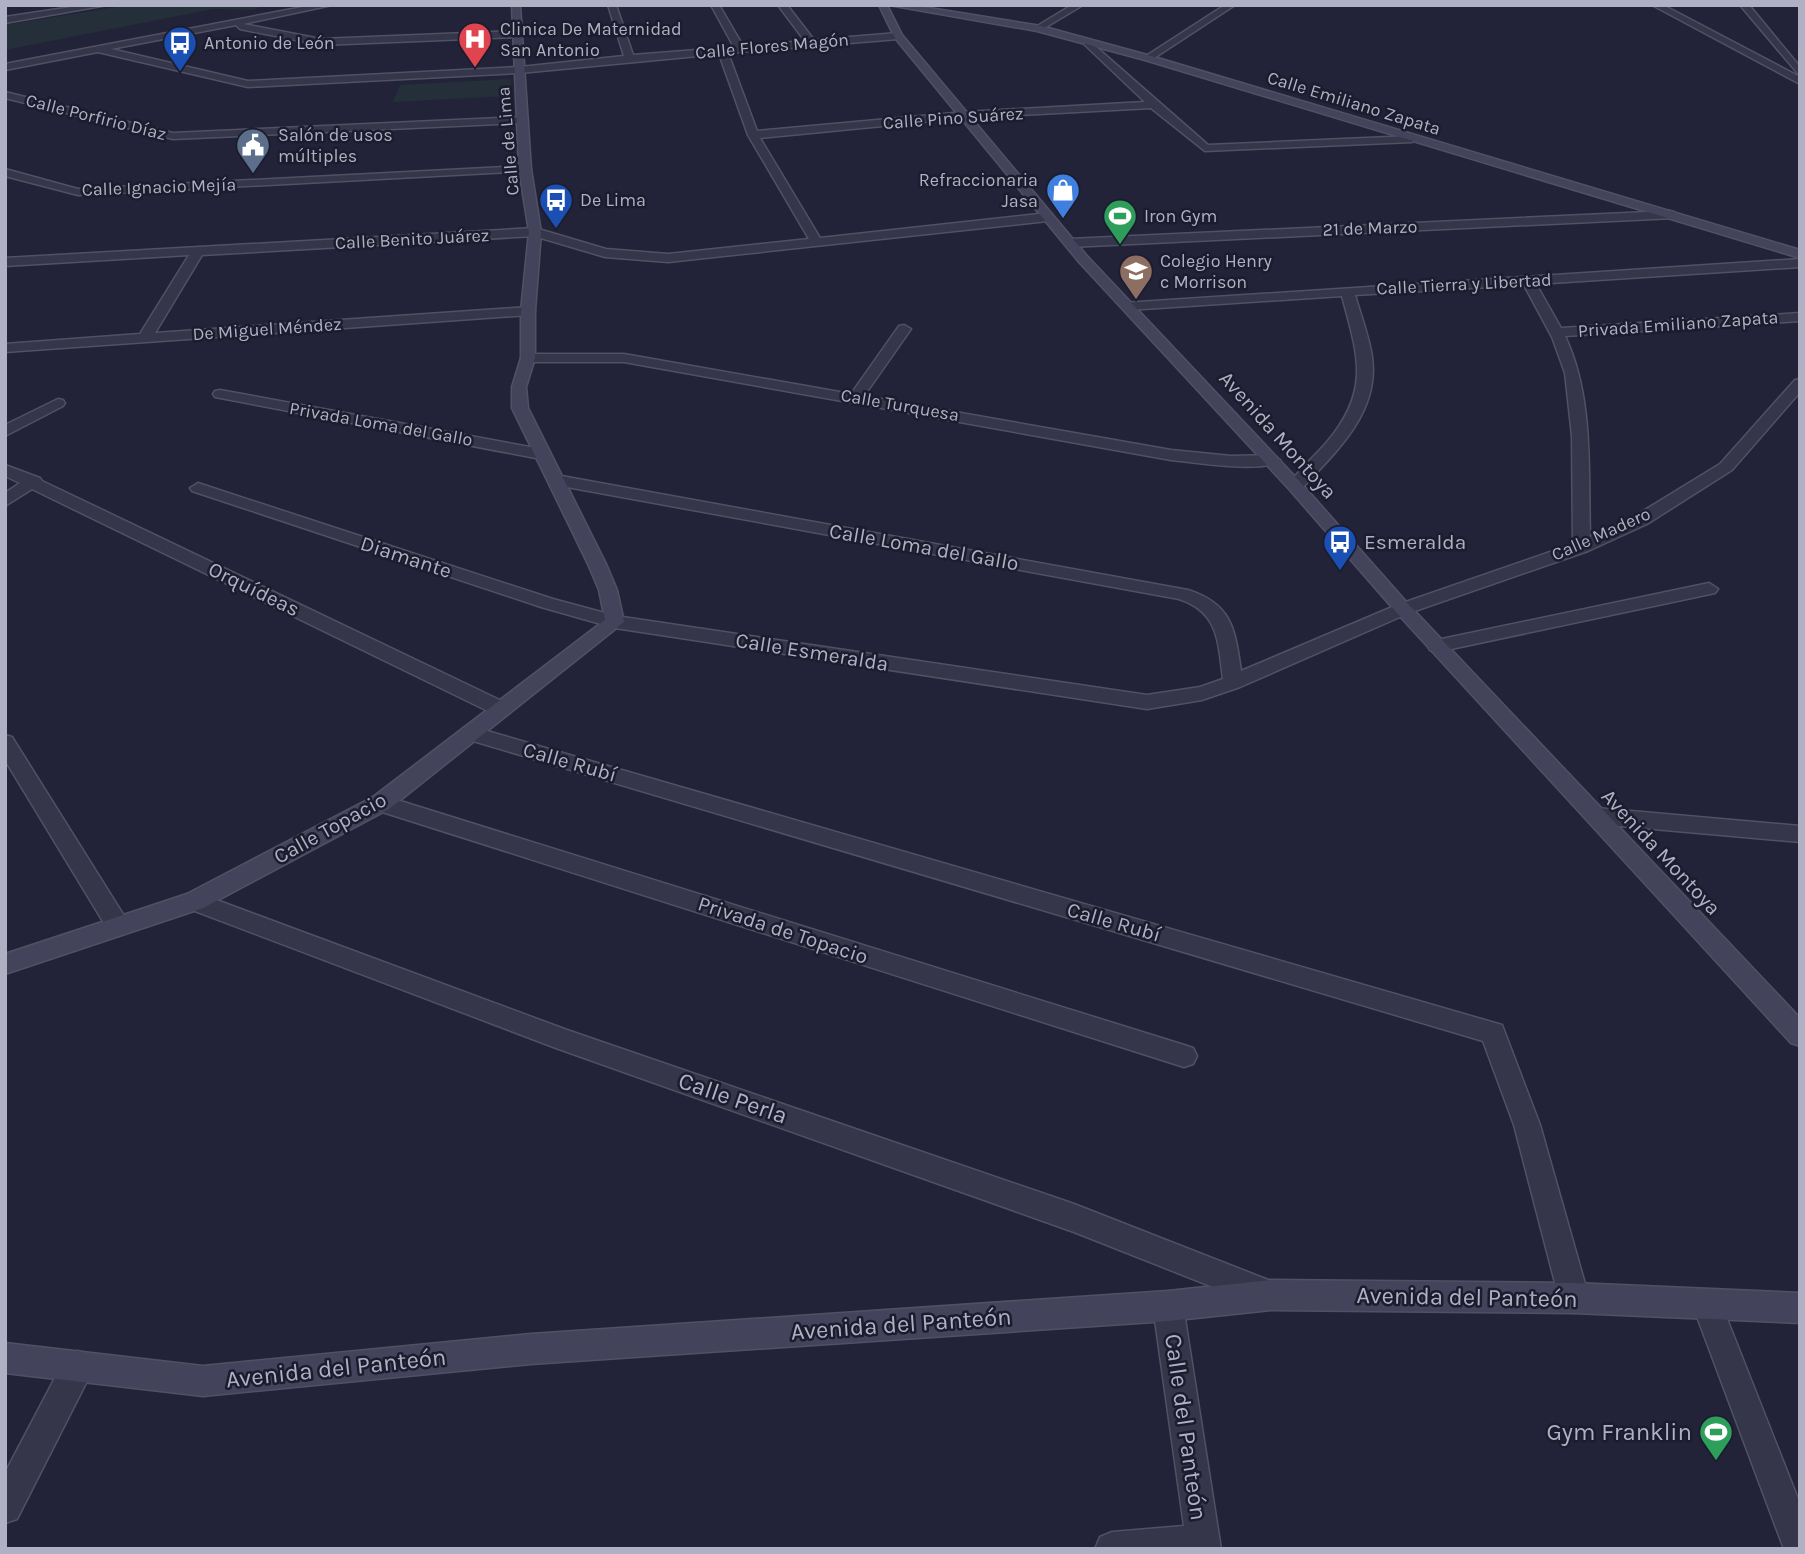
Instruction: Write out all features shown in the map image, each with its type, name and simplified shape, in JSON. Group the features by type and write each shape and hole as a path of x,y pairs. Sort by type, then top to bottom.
{"street":[{"path":"77,5 89,7"},
{"path":"5,20 103,5"},
{"path":"5,67 328,5"},
{"name":"Calle de Lima","path":"516,5 525,169 535,232"},
{"path":"612,5 628,58"},
{"path":"715,5 740,48"},
{"path":"782,5 811,42"},
{"name":"Avenida Montoya","path":"883,5 898,36 1070,243 1296,486 1437,646 1789,1014 1800,1035"},
{"name":"Calle Emiliano Zapata","path":"893,5 1038,29 1148,58 1800,254"},
{"path":"1038,29 1079,5"},
{"path":"1148,58 1231,5"},
{"path":"1656,5 1800,81"},
{"path":"1744,5 1800,73"},
{"path":"229,24 321,42 519,34"},
{"name":"Calle Flores Magón","path":"97,49 248,84 520,70 628,58 898,36"},
{"path":"1087,42 1153,105 1205,148 1412,139"},
{"path":"722,50 753,135 816,241"},
{"name":"Calle Porfirio Díaz","path":"5,95 173,136 523,120"},
{"name":"Calle Pino Suárez","path":"753,135 965,115 1153,105"},
{"name":"Calle Ignacio Mejía","path":"5,172 78,192 525,169"},
{"name":"21 de Marzo","path":"1070,243 1670,215"},
{"name":"Calle Benito Juárez","path":"5,262 535,232 605,253 668,258 1048,217"},
{"path":"535,232 528,311 528,358 519,387 520,408 600,573 615,622"},
{"path":"145,338 197,253"},
{"name":"Calle Tierra y Libertad","path":"1128,306 1800,263"},
{"path":"1528,281 1556,332 1572,373 1579,436 1582,547"},
{"path":"1296,486 1340,438 1353,419 1363,393 1366,366 1347,292"},
{"name":"De Miguel Méndez","path":"5,348 528,311"},
{"name":"Privada Emiliano Zapata","path":"1556,332 1800,317"},
{"path":"856,397 904,329"},
{"name":"Calle Turquesa","path":"528,358 624,358 856,397 1171,455 1231,461 1272,460"},
{"name":"Calle Madero","path":"1403,609 1582,547 1641,520 1726,467 1800,383"},
{"name":"Privada Loma del Gallo","path":"220,394 541,454"},
{"path":"5,431 58,403"},
{"name":"Orquídeas","path":"5,470 34,481 501,709"},
{"name":"Calle Loma del Gallo","path":"556,480 1182,594 1206,602 1216,614 1227,641 1233,682"},
{"path":"5,502 34,481"},
{"name":"Diamante","path":"198,488 547,603 615,622"},
{"path":"1437,646 1709,589"},
{"name":"Calle Esmeralda","path":"615,622 1147,702 1202,693 1233,682 1403,609"},
{"name":"Calle Topacio","path":"5,964 195,901 382,803 615,622"},
{"name":"Calle Rubí","path":"470,733 1493,1033 1527,1125 1574,1298"},
{"path":"5,742 118,926"},
{"name":"Privada de Topacio","path":"382,803 1184,1056"},
{"path":"1597,816 1800,834"},
{"name":"Calle Perla","path":"195,901 565,1040 1074,1218 1271,1295"},
{"name":"Avenida del Panteón","path":"5,1358 203,1381 531,1349 1168,1306 1271,1295 1574,1298 1800,1308"},
{"name":"Calle del Panteón","path":"1168,1306 1203,1545"},
{"path":"1708,1306 1800,1548"},
{"path":"5,1507 78,1366"},
{"path":"1112,1549 1203,1545"}],"shaded area":[{"path":"129,5 263,6 252,10 213,9 5,50 5,25"},
{"path":"511,79 512,96 393,102 400,85"}],"place":[{"name":"Clinica De Maternidad San Antonio","path":"475,69"},
{"name":"Antonio de León","path":"180,73"},
{"name":"Salón de usos múltiples","path":"253,175"},
{"name":"Refraccionaria Jasa","path":"1063,220"},
{"name":"De Lima","path":"556,230"},
{"name":"Iron Gym","path":"1120,246"},
{"name":"Colegio Henry c Morrison","path":"1136,301"},
{"name":"Esmeralda","path":"1340,572"},
{"name":"Gym Franklin","path":"1716,1462"}]}
